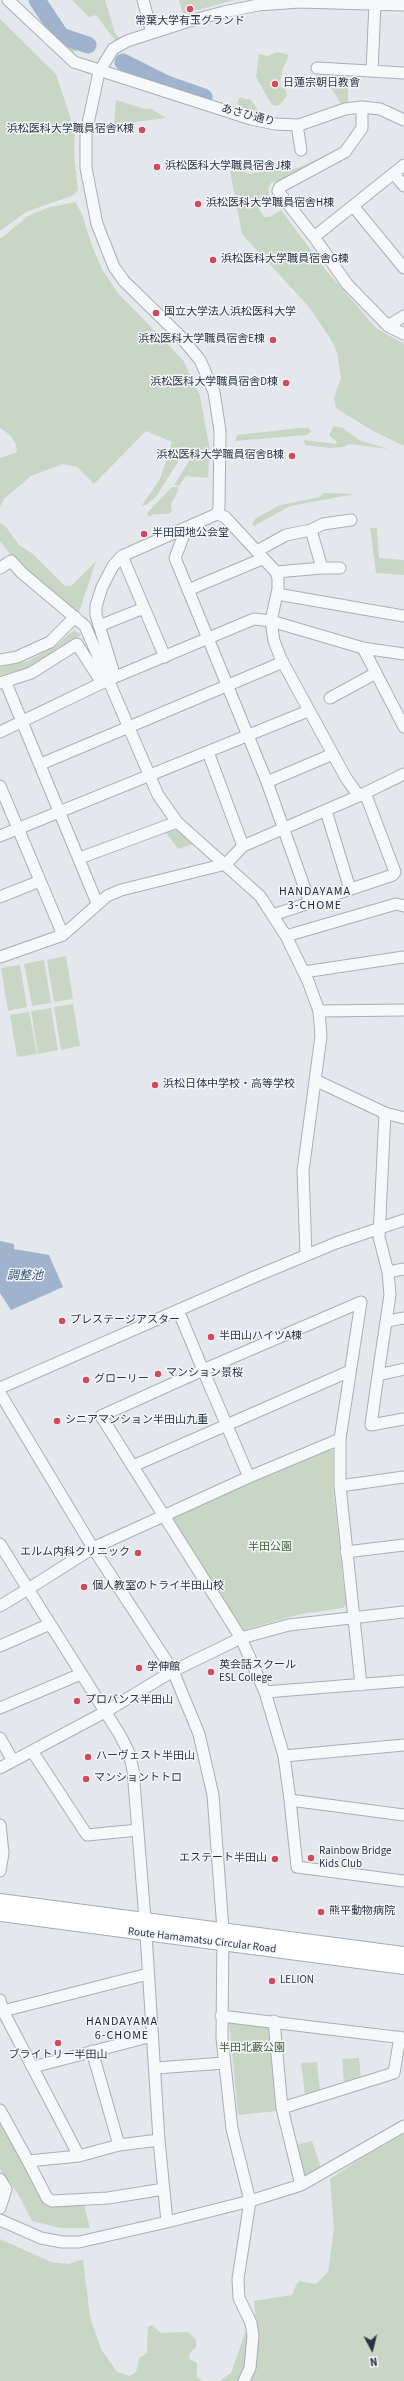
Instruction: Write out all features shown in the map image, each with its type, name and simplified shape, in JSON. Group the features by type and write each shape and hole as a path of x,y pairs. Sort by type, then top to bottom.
{"main road":[{"name":"Route Hamamatsu Circular Road","path":"0,1901 145,1919 222,1937 404,1967"},
{"name":"Route Hamamatsu Circular Road","path":"0,1914 146,1934 222,1937 404,1954"}],"street":[{"name":"あさひ通り","path":"8,0 74,62 99,72 268,123 297,125 345,108 362,107 380,109 404,120"},
{"path":"143,0 152,33"},
{"path":"217,514 220,482 219,414 210,379 192,348 124,281 114,266 96,224 86,168 86,133 99,72 111,53 152,33 205,16 258,5 299,2 404,5"},
{"path":"372,71 375,3"},
{"path":"317,68 404,73"},
{"path":"362,107 362,128 344,152 280,188 278,191 314,237 347,284 388,326 404,334"},
{"path":"297,125 301,150"},
{"path":"314,237 404,165"},
{"path":"394,174 404,186"},
{"path":"353,206 404,268"},
{"path":"388,326 404,316"},
{"path":"108,680 96,606 102,587 113,566 122,556 217,514 225,517 276,572 278,578 277,594 271,621 274,641 308,711 346,778 361,795 367,798 395,872 393,875 274,915"},
{"path":"188,590 260,555 282,536 311,530 323,524 344,518"},
{"path":"186,529 175,558 267,782 310,902"},
{"path":"311,530 322,568"},
{"path":"122,556 165,657"},
{"path":"0,568 11,561 22,573 85,626 158,795 177,822 253,888 274,915 304,972 319,1011 321,1036 317,1081 308,1129 303,1171 306,1255"},
{"path":"276,572 340,568"},
{"path":"277,594 404,616"},
{"path":"99,626 144,608"},
{"path":"0,660 17,657 50,642 75,617"},
{"path":"0,732 108,680 254,619 271,621 363,648 404,654"},
{"path":"97,903 41,764 3,683 32,673 77,644 108,680"},
{"path":"363,648 404,727"},
{"path":"41,764 283,662"},
{"path":"330,698 376,673"},
{"path":"0,836 60,810 149,777 308,711"},
{"path":"208,752 243,846"},
{"path":"267,782 333,754"},
{"path":"0,957 63,935 97,903 107,896 121,890 226,864 243,846 361,795 404,774"},
{"path":"0,787 63,935"},
{"path":"326,810 350,889"},
{"path":"80,858 177,822"},
{"path":"0,898 40,881"},
{"path":"286,936 396,904 404,906"},
{"path":"304,972 404,957"},
{"path":"319,1011 404,1010"},
{"path":"317,1081 385,1112 404,1118"},
{"path":"385,1112 379,1237 388,1272 390,1294 388,1321 371,1425 404,1419"},
{"path":"0,1388 306,1255 379,1227 404,1220"},
{"path":"388,1272 404,1269"},
{"path":"361,1685 340,1486 340,1439 361,1302 101,1416 241,1638 266,1692 284,1756 297,1867 404,1881"},
{"path":"178,1310 249,1477"},
{"path":"388,1321 404,1318"},
{"path":"378,1375 404,1369"},
{"path":"133,1466 227,1423 350,1371"},
{"path":"0,1393 94,1548 173,1672 199,1734 207,1762 213,1795 222,1937 221,2016 224,2063 232,2129 250,2201 238,2278 239,2298 251,2323 252,2336 250,2368 244,2381"},
{"path":"0,1606 94,1548 249,1477 340,1439"},
{"path":"340,1486 404,1477"},
{"path":"0,1544 120,1735 129,1753 133,1770 145,1919"},
{"path":"346,1552 404,1545"},
{"path":"0,1768 105,1712 173,1672 241,1638 289,1625 353,1616 404,1612"},
{"path":"0,1646 50,1624"},
{"path":"0,1708 81,1674"},
{"path":"266,1692 404,1681"},
{"path":"0,1738 13,1761"},
{"path":"284,1756 404,1745"},
{"path":"32,1751 87,1835 138,1830"},
{"path":"290,1800 404,1815"},
{"path":"0,1825 3,1839 0,1874"},
{"path":"146,1934 152,2036 156,2068 159,2140 167,2222"},
{"path":"2,2012 148,1974"},
{"path":"0,2000 2,2012 33,2066 79,2156"},
{"path":"221,2016 274,2021 402,2038 394,2073 282,2108"},
{"path":"274,2021 282,2108 300,2185"},
{"path":"33,2066 152,2036"},
{"path":"92,2051 119,2145"},
{"path":"156,2068 224,2063"},
{"path":"0,2110 47,2198 52,2201 108,2198 164,2189"},
{"path":"0,2220 41,2238 62,2242 79,2242 167,2222 250,2201 300,2185 404,2126"},
{"path":"28,2161 79,2156 119,2145 159,2140"},
{"path":"0,2179 6,2189 0,2208"}],"green space":[{"path":"72,0 105,0 115,33 121,40 117,43 96,15 89,17"},
{"name":"常葉大学有玉グランド","path":"179,0 234,0 183,14"},
{"path":"0,19 56,74 75,132 74,153 78,190 74,195 26,212 0,231"},
{"path":"58,35 60,39 86,46 72,53 54,38"},
{"path":"277,52 289,56 283,68 280,82 281,87 286,89 287,96 278,106 272,105 256,77 259,54 268,56"},
{"path":"339,75 348,76 348,102 341,104 325,78"},
{"path":"243,97 244,99 250,99 259,111 258,113 247,110 237,104 239,98"},
{"path":"116,100 145,109 152,109 166,118 114,125"},
{"path":"335,151 337,152 298,174 271,183 268,190 270,197 260,203 259,209 264,217 270,217 281,210 325,269 376,328 404,344 404,446 373,431 336,408 334,398 341,378 337,352 330,338 309,307 242,234 230,171 241,168 242,171 250,174 267,170 285,171 298,168"},
{"path":"75,202 82,214 92,246 102,269 117,292 183,360 200,396 210,450 186,449 156,497 146,505 142,505 160,479 172,442 146,431 94,484 77,467 63,464 31,476 4,499 0,507 0,458 17,452 16,444 10,435 0,428 0,239 28,216 47,208"},
{"path":"334,426 343,428 359,440 388,449 349,444 344,447 329,448 305,445 304,440 336,444 337,442 329,435"},
{"path":"308,428 311,431 307,435 235,441 237,435"},
{"path":"193,455 209,458 208,478 186,476 179,486 174,485"},
{"path":"172,487 178,487 178,491 171,504 172,511 168,514 154,514 149,517 147,513"},
{"path":"323,493 355,494 290,506 254,526 252,524 256,518 280,505 320,497"},
{"path":"0,523 6,527 19,545 33,554 65,586 71,586 96,561 79,612 72,610 20,566 0,541"},
{"path":"370,528 377,528 379,558 404,560 404,575 376,573"},
{"path":"74,630 81,635 57,652 31,667 0,676 0,667 28,661 54,647"},
{"path":"171,828 178,831 193,844 178,849 164,830"},
{"path":"66,956 73,999 54,1002 47,960"},
{"path":"44,960 51,1003 32,1006 24,964"},
{"path":"20,965 27,1007 8,1011 1,968"},
{"path":"73,1004 80,1046 61,1050 54,1007"},
{"path":"51,1008 58,1050 38,1054 31,1011"},
{"path":"29,1012 37,1054 17,1057 10,1015"},
{"name":"半田公園","path":"330,1449 333,1451 333,1487 346,1604 343,1608 301,1614 244,1630 237,1627 171,1517"},
{"name":"半田北藪公園","path":"229,2020 268,2023 271,2030 277,2111 238,2115"},
{"path":"359,2058 361,2079 344,2084 342,2059"},
{"path":"317,2062 320,2091 305,2095 301,2063"},
{"path":"0,2120 46,2205 84,2205 90,2228 61,2228 32,2221 18,2194 0,2169"},
{"path":"404,2134 404,2381 219,2381 231,2373 245,2333 254,2326 256,2322 254,2301 292,2295 297,2283 300,2281 316,2284 328,2272 334,2229 330,2179 363,2157"},
{"path":"312,2141 321,2168 306,2177 303,2176 295,2145"},
{"path":"0,2239 51,2262 69,2264 83,2259 90,2317 101,2349 117,2372 130,2376 136,2372 139,2358 147,2353 148,2327 152,2325 161,2333 188,2332 196,2340 196,2347 190,2353 189,2359 197,2363 197,2377 202,2381 0,2381"}],"water":[{"name":"調整池","path":"0,1241 14,1244 14,1249 49,1255 63,1287 11,1310 0,1293"}],"waterway":[{"path":"37,0 61,36 88,45"},
{"path":"123,62 167,84 204,97"}],"place":[{"name":"常葉大学有玉グランド","path":"190,9"},
{"name":"日蓮宗朝日教會","path":"275,84"},
{"name":"浜松医科大学職員宿舎K棟","path":"142,130"},
{"name":"浜松医科大学職員宿舎J棟","path":"157,167"},
{"name":"浜松医科大学職員宿舎H棟","path":"198,204"},
{"name":"浜松医科大学職員宿舎G棟","path":"213,260"},
{"name":"国立大学法人浜松医科大学","path":"156,313"},
{"name":"浜松医科大学職員宿舎E棟","path":"273,340"},
{"name":"浜松医科大学職員宿舎D棟","path":"286,383"},
{"name":"浜松医科大学職員宿舎B棟","path":"292,456"},
{"name":"半田団地公会堂","path":"144,534"},
{"name":"浜松日体中学校・高等学校","path":"155,1085"},
{"name":"プレステージアスター","path":"62,1321"},
{"name":"半田山ハイツA棟","path":"211,1337"},
{"name":"マンション景桜","path":"158,1374"},
{"name":"グローリー","path":"86,1380"},
{"name":"シニアマンション半田山九重","path":"57,1421"},
{"name":"エルム内科クリニック","path":"138,1553"},
{"name":"個人教室のトライ半田山校","path":"84,1587"},
{"name":"学伸館","path":"139,1668"},
{"name":"英会話スクール ESL College","path":"211,1672"},
{"name":"プロバンス半田山","path":"77,1701"},
{"name":"ハーヴェスト半田山","path":"88,1757"},
{"name":"マンショントトロ","path":"86,1779"},
{"name":"Rainbow Bridge Kids Club","path":"311,1858"},
{"name":"エステート半田山","path":"275,1859"},
{"name":"熊平動物病院","path":"321,1912"},
{"name":"LELION","path":"272,1981"},
{"name":"ブライトリー半田山","path":"58,2043"}],"district":[{"name":"HANDAYAMA 3-CHOME","path":"315,899"},
{"name":"HANDAYAMA 6-CHOME","path":"122,2029"}]}
